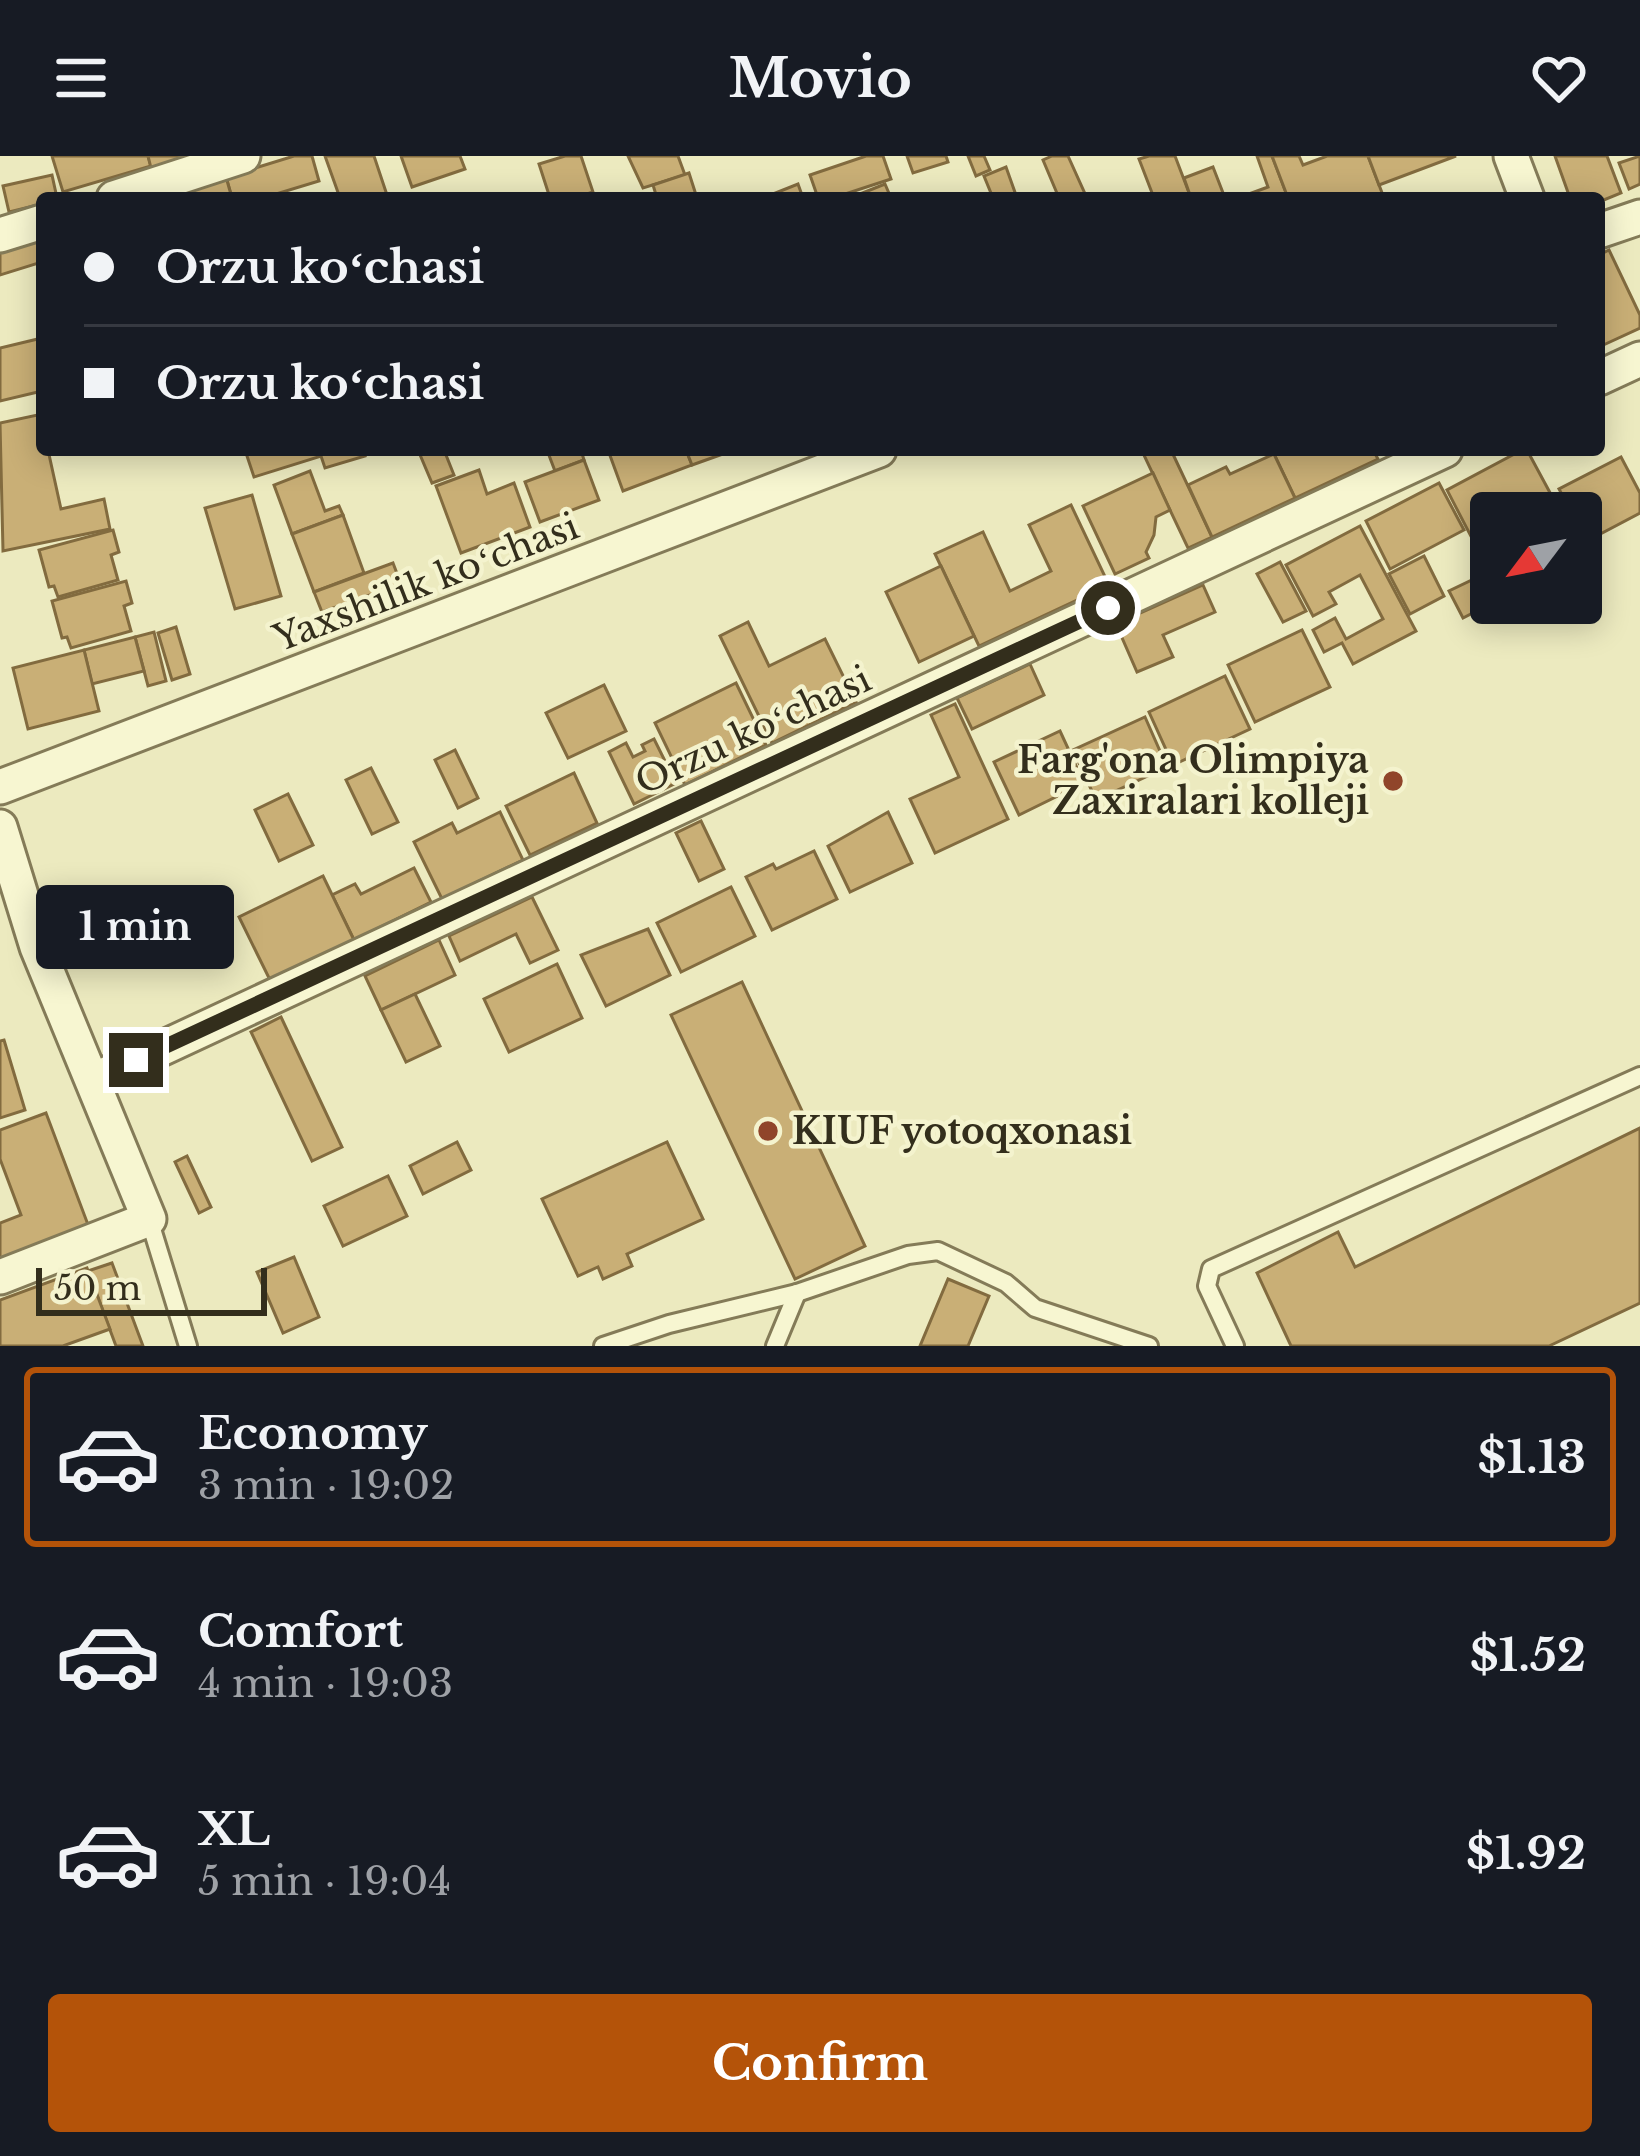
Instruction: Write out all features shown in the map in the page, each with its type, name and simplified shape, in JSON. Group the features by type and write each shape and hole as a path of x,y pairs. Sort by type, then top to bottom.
{"street":[{"path":"132,192 243,156"},
{"path":"1511,156 1517,192"},
{"path":"1605,229 1640,217"},
{"path":"0,236 36,224"},
{"path":"1605,376 1640,359"},
{"name":"Yaxshilik koʻchasi","path":"0,787 863,456"},
{"name":"Orzu koʻchasi","path":"94,1080 1432,456"},
{"path":"0,826 37,947 149,1219 0,1277"}],"lane":[{"path":"1234,1346 1207,1286 1211,1269 1640,1076"},
{"path":"149,1219 188,1346"},
{"path":"603,1346 669,1324 796,1293 908,1255 938,1251 1006,1283 1035,1308 1149,1346"},
{"path":"775,1346 796,1293"},
{"path":"661,1346 669,1324"}],"building":[{"path":"52,156 148,156 151,166 63,192"},
{"path":"148,156 188,156 188,157 151,168"},
{"path":"294,156 312,156 319,181 283,192 230,192 226,177"},
{"path":"325,156 374,156 386,192 338,192"},
{"path":"401,156 460,156 465,169 412,187"},
{"path":"581,156 593,192 548,192 539,164"},
{"path":"628,156 678,156 685,175 643,188"},
{"path":"866,156 883,156 891,179 851,192 816,192 810,175"},
{"path":"907,156 946,156 948,162 913,173"},
{"path":"968,156 984,156 990,170 976,176"},
{"path":"1068,156 1084,192 1056,192 1043,160"},
{"path":"1175,156 1189,192 1152,192 1139,159"},
{"path":"1257,156 1272,156 1286,192 1254,192 1268,187"},
{"path":"1272,156 1299,156 1303,165 1327,156 1368,156 1382,192 1286,192"},
{"path":"1368,156 1456,156 1379,185"},
{"path":"1555,156 1607,156 1621,193 1605,200 1605,192 1568,192"},
{"path":"1640,156 1640,184 1629,189 1619,163"},
{"path":"1006,167 1015,192 991,192 984,176"},
{"path":"1213,167 1223,192 1189,192 1184,178"},
{"path":"689,173 695,192 655,192 653,185"},
{"path":"52,175 56,192 36,192 36,205 9,212 3,186"},
{"path":"226,177 230,192 174,192"},
{"path":"798,184 801,192 778,192"},
{"path":"885,184 888,192 865,192"},
{"path":"36,233 36,264 0,275 0,244"},
{"path":"1609,250 1640,315 1640,328 1605,344 1605,252"},
{"path":"36,339 36,392 0,401 0,348"},
{"path":"36,415 36,456 49,456 61,509 104,499 110,529 3,551 0,423"},
{"path":"247,456 321,456 254,477"},
{"path":"321,456 365,456 325,468"},
{"path":"421,456 446,456 454,475 432,483"},
{"path":"549,456 583,456 584,460 555,471"},
{"path":"610,456 688,456 692,465 623,491"},
{"path":"688,456 717,456 692,465"},
{"path":"1144,456 1174,456 1212,537 1188,548"},
{"path":"1275,456 1378,459 1295,498"},
{"path":"1275,456 1295,498 1212,537 1188,485 1226,467 1230,474"},
{"path":"1511,456 1530,456 1550,492 1470,492 1470,534 1447,490"},
{"path":"1621,457 1640,493 1640,513 1602,533 1602,492 1559,489"},
{"path":"584,460 599,500 540,522 525,482"},
{"path":"479,470 487,494 514,483 530,527 461,553 436,486"},
{"path":"310,471 325,511 339,506 343,515 292,534 274,485"},
{"path":"1153,473 1170,510 1156,517 1146,552 1149,558 1115,574 1083,506"},
{"path":"1439,483 1464,530 1390,569 1366,521"},
{"path":"252,495 281,596 235,609 205,508"},
{"path":"1071,505 1109,585 979,646 935,554 983,532 1010,591 1051,571 1029,525"},
{"path":"343,515 364,573 314,592 292,534"},
{"path":"1360,526 1416,631 1353,664 1342,643 1324,652 1313,630 1335,618 1346,639 1383,619 1360,575 1329,592 1336,604 1313,616 1286,565"},
{"path":"113,530 119,552 111,555 118,580 58,597 54,586 49,587 39,550"},
{"path":"1424,556 1444,596 1410,614 1389,574"},
{"path":"1280,562 1306,611 1283,622 1257,574"},
{"path":"393,563 401,584 322,612 314,592"},
{"path":"941,566 974,636 919,662 886,592"},
{"path":"126,581 132,603 124,606 131,631 71,648 67,637 62,638 52,601"},
{"path":"1470,581 1470,614 1463,618 1449,591"},
{"path":"1203,585 1215,612 1163,635 1173,657 1137,672 1116,624"},
{"path":"748,622 769,666 825,639 856,702 772,743 720,636"},
{"path":"176,627 190,674 172,680 158,633"},
{"path":"1302,630 1330,687 1255,722 1228,665"},
{"path":"154,632 166,681 148,686 135,637"},
{"path":"135,637 144,671 92,684 84,650"},
{"path":"84,650 99,711 28,729 13,668"},
{"path":"1030,664 1044,695 972,729 957,698"},
{"path":"1225,676 1250,729 1173,765 1149,712"},
{"path":"736,683 766,745 685,785 655,723"},
{"path":"604,685 626,731 568,758 546,713"},
{"path":"955,704 1008,819 935,853 910,799 959,777 931,715"},
{"path":"1145,717 1167,767 1096,800 1073,750"},
{"path":"1060,731 1084,783 1019,815 994,762"},
{"path":"654,739 676,783 634,804 609,752 626,743 633,757"},
{"path":"455,750 478,798 458,808 435,760"},
{"path":"371,768 398,822 372,834 346,780"},
{"path":"574,773 597,823 530,855 506,806"},
{"path":"288,794 313,845 279,861 255,810"},
{"path":"500,812 523,860 442,899 414,842 452,823 457,833"},
{"path":"888,812 912,863 850,892 828,846"},
{"path":"701,821 724,869 699,881 676,833"},
{"path":"814,851 837,899 772,930 746,877"},
{"path":"414,868 431,902 354,940 332,895 355,884 361,894"},
{"path":"323,876 354,940 270,980 239,917"},
{"path":"731,887 755,936 681,972 657,923"},
{"path":"532,897 558,950 530,963 516,934 460,961 449,936"},
{"path":"648,929 670,975 606,1006 581,955"},
{"path":"439,940 455,975 381,1010 365,976"},
{"path":"557,964 582,1018 509,1052 484,999"},
{"name":"KIUF yotoqxonasi","path":"742,982 865,1246 795,1279 671,1015"},
{"path":"415,994 440,1046 406,1062 381,1010"},
{"path":"281,1017 342,1147 312,1161 251,1032"},
{"path":"4,1040 25,1110 0,1118 0,1041"},
{"path":"46,1113 90,1230 0,1263 0,1223 21,1215 0,1159 0,1130"},
{"path":"1640,1128 1640,1303 1549,1346 1291,1346 1257,1273 1338,1232 1355,1267"},
{"path":"457,1142 471,1170 423,1194 410,1166"},
{"path":"667,1142 703,1219 627,1254 632,1266 603,1279 598,1267 578,1276 542,1199"},
{"path":"187,1156 211,1207 199,1213 175,1162"},
{"path":"388,1176 407,1216 343,1246 324,1206"},
{"path":"294,1257 319,1317 283,1333 257,1272"},
{"path":"112,1263 143,1346 116,1346 88,1271"},
{"path":"87,1268 110,1329 63,1346 0,1346 0,1300"},
{"path":"948,1279 989,1296 968,1346 920,1346"}],"place":[{"name":"Farg'ona Olimpiya Zaxiralari kolleji","path":"1393,781"},
{"name":"KIUF yotoqxonasi","path":"768,1131"}],"route":[{"path":"136,1060 1108,608"}]}
